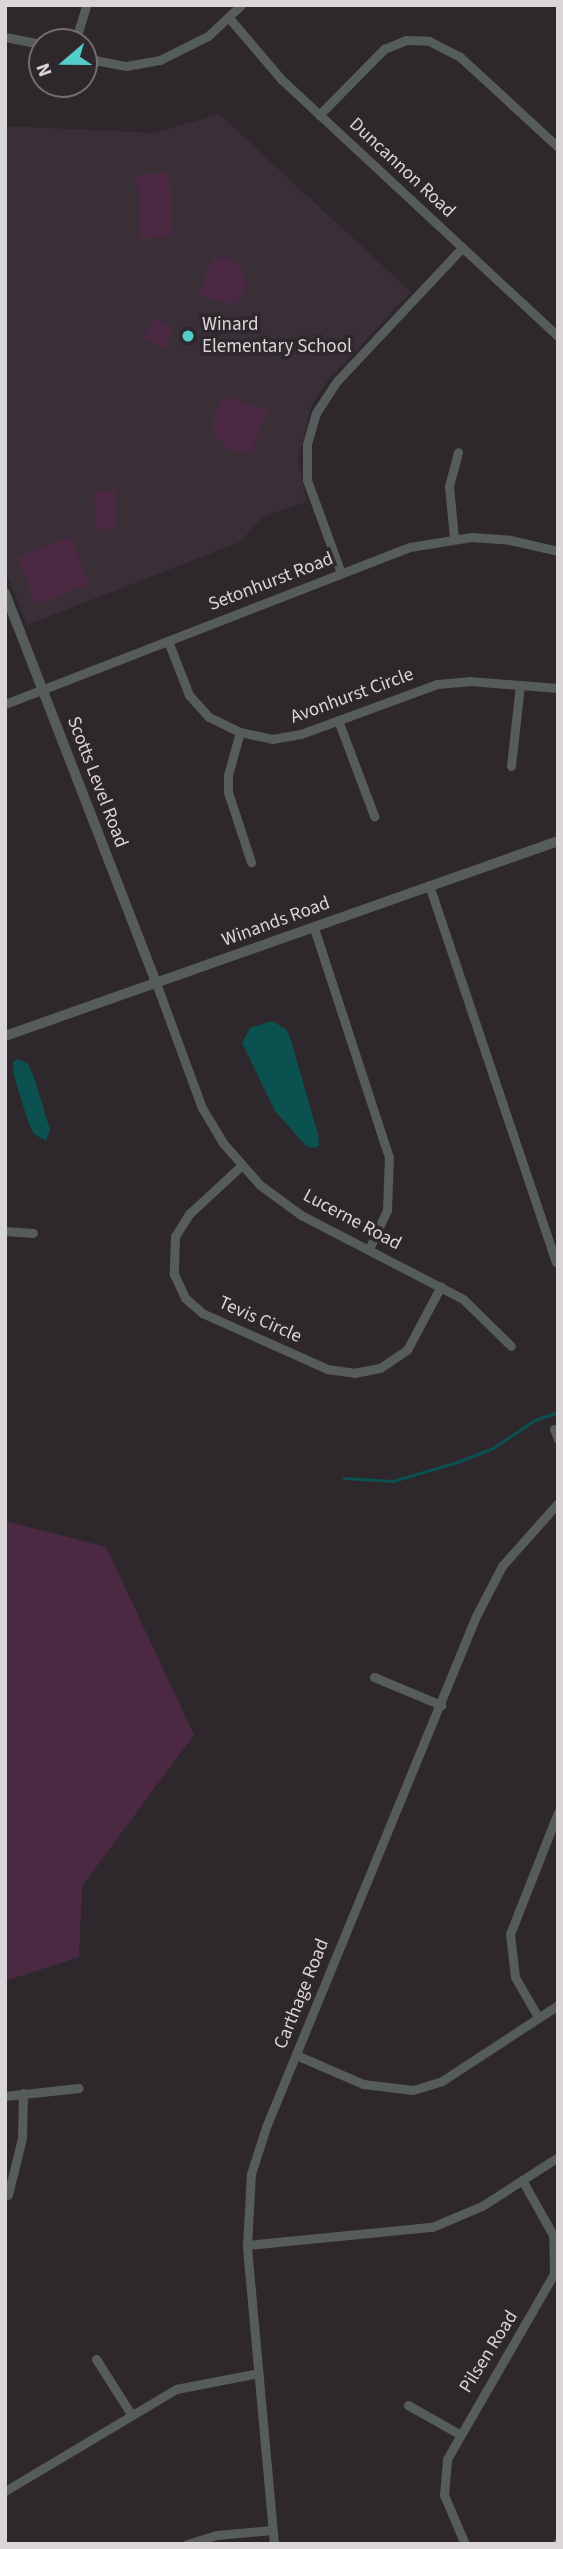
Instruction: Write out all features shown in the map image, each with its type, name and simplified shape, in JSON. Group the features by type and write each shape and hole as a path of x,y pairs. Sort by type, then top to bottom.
{"street":[{"path":"79,28 86,5"},
{"path":"98,61 126,66 160,60 192,46 229,19 241,5"},
{"name":"Duncannon Road","path":"229,19 319,114 558,336"},
{"path":"5,37 28,41"},
{"path":"319,114 384,49 406,40 429,41 459,55 558,147"},
{"path":"341,573 307,480 307,444 316,413 337,381 462,248"},
{"path":"454,538 449,486 458,452"},
{"name":"Setonhurst Road","path":"5,704 410,547 454,538 510,540 558,551"},
{"name":"Scotts Level Road","path":"5,593 156,983"},
{"name":"Avonhurst Circle","path":"168,641 181,677 197,706 209,717 240,732 287,738 438,684 558,688"},
{"path":"511,766 520,685"},
{"path":"338,720 374,816"},
{"path":"240,732 228,775 228,792 251,862"},
{"name":"Winands Road","path":"5,1036 558,841"},
{"path":"429,885 556,1262"},
{"path":"314,928 389,1157 387,1210 369,1250"},
{"name":"Lucerne Road","path":"156,983 202,1108 242,1166 301,1215 442,1286 484,1315 511,1346"},
{"name":"Tevis Circle","path":"242,1166 189,1214 175,1236 174,1274 185,1298 202,1313 327,1369 354,1373 380,1368 407,1350 442,1286"},
{"path":"5,1231 33,1233"},
{"name":"Carthage Road","path":"274,2544 247,2245 251,2174 296,2055 489,1588 519,1544 558,1503"},
{"path":"374,1677 441,1705"},
{"path":"538,2017 515,1977 510,1934 554,1832 558,1812"},
{"path":"296,2055 363,2084 413,2090 442,2081 558,2005"},
{"path":"5,2096 79,2088"},
{"path":"8,2195 22,2138 23,2093"},
{"path":"247,2245 432,2227 465,2215 558,2157"},
{"name":"Pilsen Road","path":"465,2544 447,2508 443,2483 447,2459 459,2434 554,2274 553,2235 522,2180"},
{"path":"96,2359 131,2414"},
{"path":"5,2491 176,2389 258,2373"},
{"path":"408,2405 459,2434"},
{"path":"187,2544 217,2535 272,2530"}],"shaded area":[{"name":"Winard Elementary School","path":"219,114 411,292 329,379 311,406 298,459 306,502 263,517 240,542 27,625 5,570 5,126 154,133"},
{"path":"169,173 173,237 141,239 137,174"},
{"path":"214,258 229,258 244,271 247,288 235,305 197,295"},
{"path":"154,317 172,328 166,350 142,339"},
{"path":"225,397 268,410 251,453 228,450 213,434 215,410"},
{"path":"94,491 116,491 116,525 111,529 95,529"},
{"path":"71,537 89,584 36,605 18,557"},
{"path":"5,1521 106,1547 194,1735 82,1886 79,1957 5,1981"}],"water":[{"path":"272,1021 286,1029 290,1037 318,1134 319,1146 306,1146 275,1111 242,1043 250,1028"},
{"path":"18,1059 28,1064 34,1077 50,1130 46,1141 34,1134 28,1121 14,1076 13,1062"}],"waterway":[{"path":"344,1478 393,1481 457,1462 493,1448 535,1420 558,1412"}],"place":[{"name":"Winard Elementary School","path":"188,336"}]}
